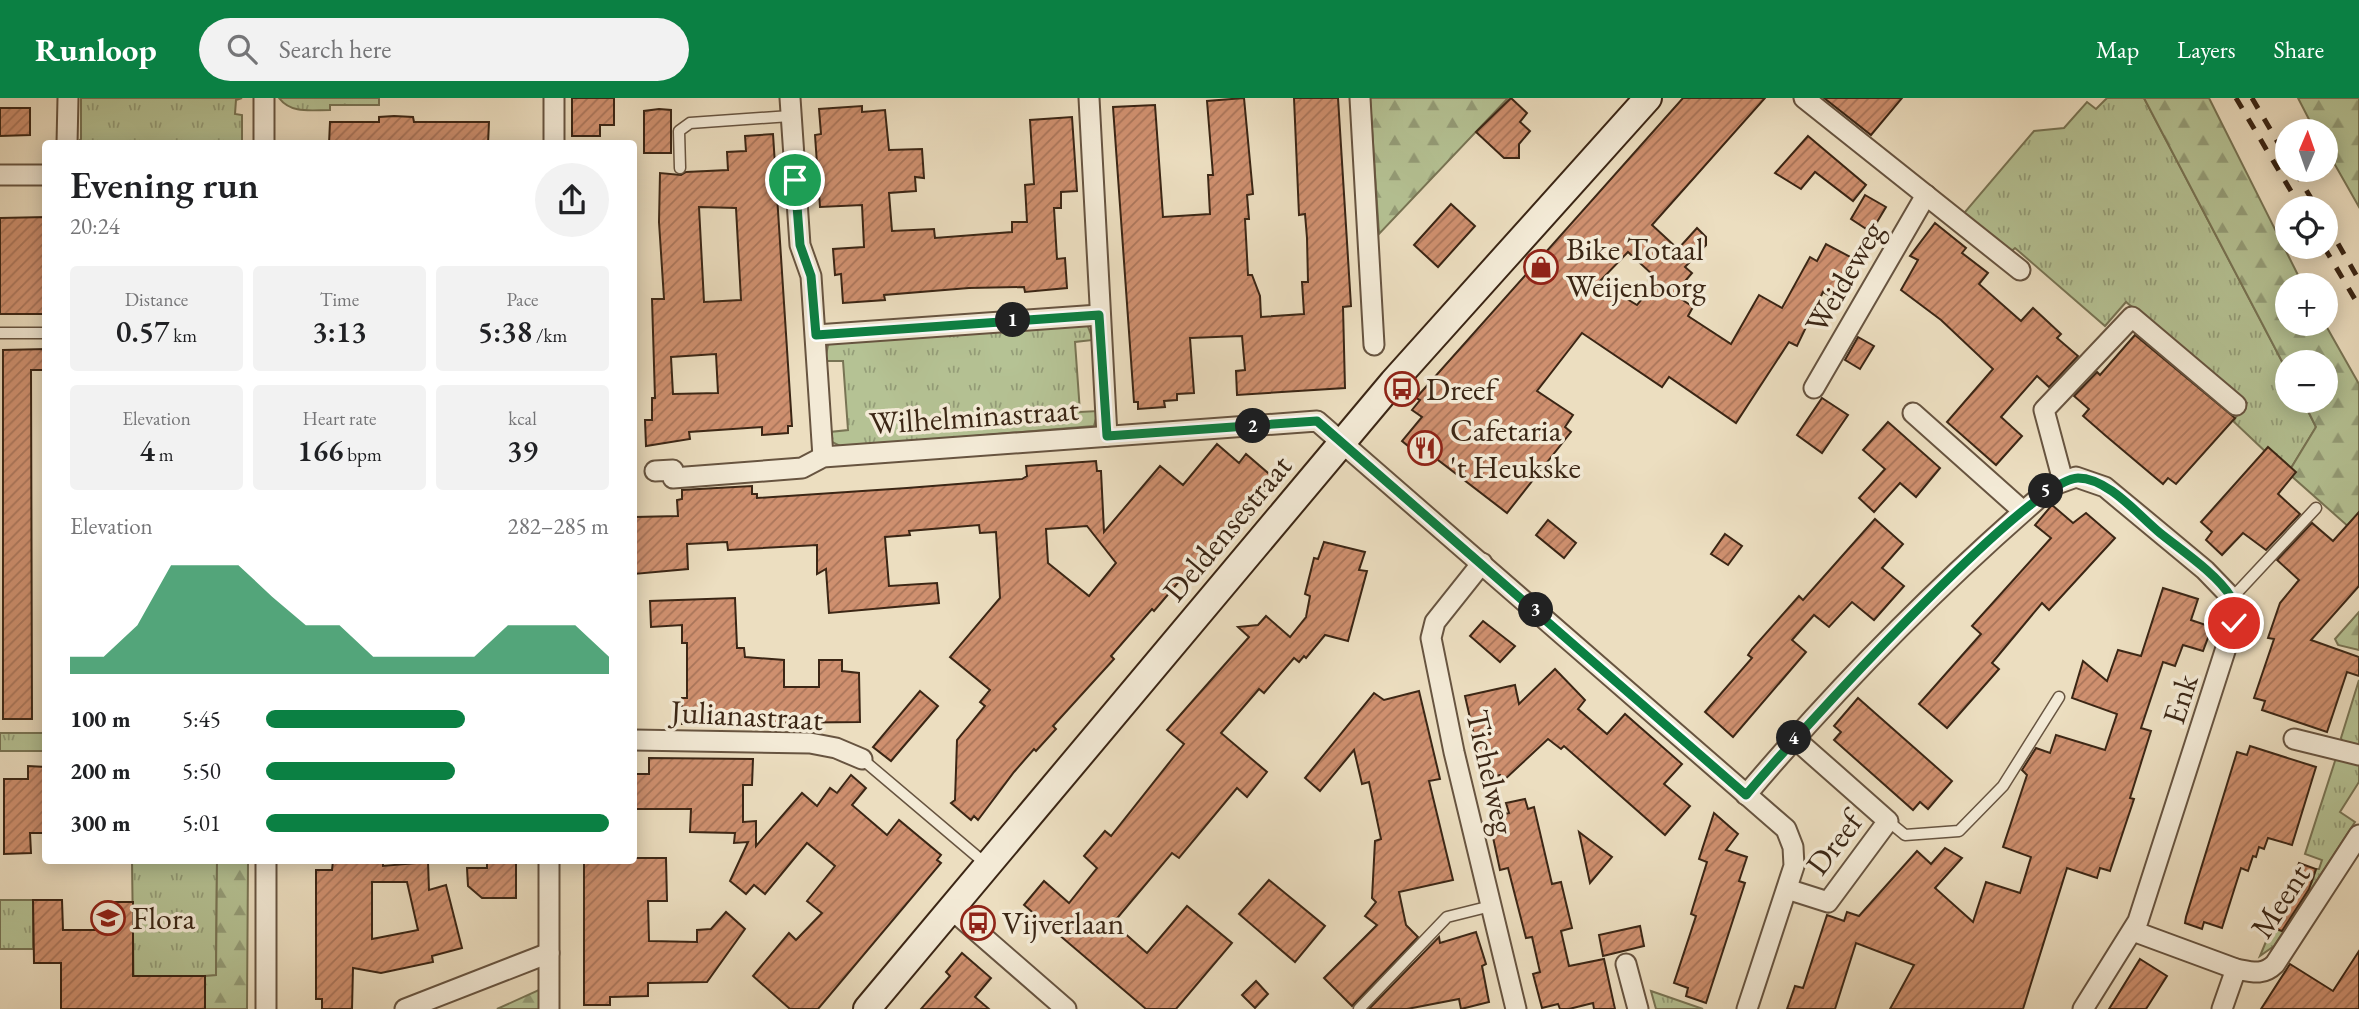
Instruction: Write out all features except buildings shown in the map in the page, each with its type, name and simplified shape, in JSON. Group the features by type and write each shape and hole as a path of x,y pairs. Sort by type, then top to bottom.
{"street":[{"path":"68,98 68,140"},
{"path":"264,98 264,140"},
{"path":"554,98 554,140"},
{"path":"1089,98 1107,436"},
{"path":"1360,98 1374,345"},
{"name":"Deldensestraat","path":"867,1009 1342,443 1648,98"},
{"path":"1804,98 2020,270"},
{"path":"790,107 800,245 811,276 823,457"},
{"path":"0,175 42,175"},
{"name":"Weideweg","path":"1814,388 1926,195"},
{"path":"816,335 1099,315"},
{"path":"2063,481 2044,410 2132,317 2236,405"},
{"path":"1913,414 2023,512"},
{"name":"Wilhelminastraat","path":"655,471 673,470 673,478 802,468 823,457 1317,421 1342,443"},
{"name":"Dreef","path":"1342,443 1786,829 1794,866 1747,1009"},
{"path":"1746,795 1794,738 1917,609 2053,485 2076,478 2105,487 2205,570 2232,598"},
{"name":"Tichelweg","path":"1482,563 1435,622 1432,638 1454,752 1516,1009"},
{"name":"Enk","path":"2083,1009 2133,931 2223,664 2234,623 2232,598"},
{"name":"Dreef","path":"1787,889 1828,902 1888,821 1794,738"},
{"path":"2294,739 2359,755"},
{"name":"Julianastraat","path":"637,740 810,743 836,748 862,759"},
{"name":"Meent","path":"2133,931 2236,969 2255,973 2267,972 2275,964 2359,835"},
{"path":"266,864 266,1009"},
{"path":"549,864 549,1009"},
{"path":"950,908 1066,1009"},
{"path":"405,1009 549,953"},
{"path":"1626,964 1638,1009"},
{"name":"Meent","path":"2222,1009 2236,969"}],"lane":[{"path":"680,168 679,131 690,123 790,107"},
{"path":"0,333 42,333"},
{"path":"2232,598 2316,508"},
{"path":"1888,821 1905,835 1959,831 2003,786 2059,697"},
{"name":"Julianastraat","path":"862,759 986,864"},
{"path":"1359,1009 1447,917 1491,906"}],"green space":[{"path":"81,98 242,98 236,100 235,114 242,115 242,140 81,139"},
{"path":"279,98 379,98 379,105 330,105 330,110 302,110 289,107"},
{"path":"1370,98 1508,98 1379,234"},
{"path":"2107,98 2144,98 2276,350 2275,413 2309,413 2316,427 2288,473 2233,421 2247,403 2126,302 2105,326 2015,248 2006,256 1959,219 2034,131 2064,128 2087,102 2096,109"},
{"path":"2144,98 2209,98 2275,229 2275,259 2290,259 2297,273 2275,273 2275,336 2332,336 2359,384 2359,536 2288,473 2316,427 2309,413 2338,413 2338,350 2276,350"},
{"path":"2298,98 2359,98 2359,207 2338,170 2338,119 2309,119"},
{"path":"1087,324 1093,340 1075,342 1080,412 1098,411 1094,426 842,447 830,441 830,432 848,430 843,361 825,361 828,345 834,339"},
{"path":"2359,612 2359,650 2338,645 2335,639"},
{"path":"2359,680 2359,749 2344,746 2341,738"},
{"path":"0,733 42,733 42,751 0,751"},
{"path":"2342,755 2359,760 2359,782 2340,812 2355,822 2274,946 2260,956 2272,927 2280,930 2312,882 2316,869 2319,869 2322,860 2305,854 2335,761"},
{"path":"132,864 217,864 216,976 156,976 134,1009"},
{"path":"217,864 248,864 247,1009 205,1009 205,976 216,975"},
{"path":"0,900 33,900 33,949 0,949"},
{"path":"541,989 541,1009 497,1009"},
{"path":"1651,991 1703,1009 1656,1009"}],"railway":[{"path":"2236,98 2294,196"},
{"path":"2252,98 2275,137"},
{"path":"2301,182 2310,196"},
{"path":"2338,244 2359,280"},
{"path":"2331,259 2359,306"}],"place":[{"name":"Bike Totaal Weijenborg","path":"1541,267"},
{"name":"Dreef","path":"1402,389"},
{"name":"Cafetaria 't Heukske","path":"1425,448"},
{"name":"Flora","path":"108,918"},
{"name":"Vijverlaan","path":"978,923"}],"route":[{"path":"795,180 800,245 811,276 816,335 1099,315 1107,436 1317,421 1746,795 1794,738 1917,609 2053,485 2063,481 2076,478 2091,480 2105,487 2205,570 2232,598 2234,623"}]}
